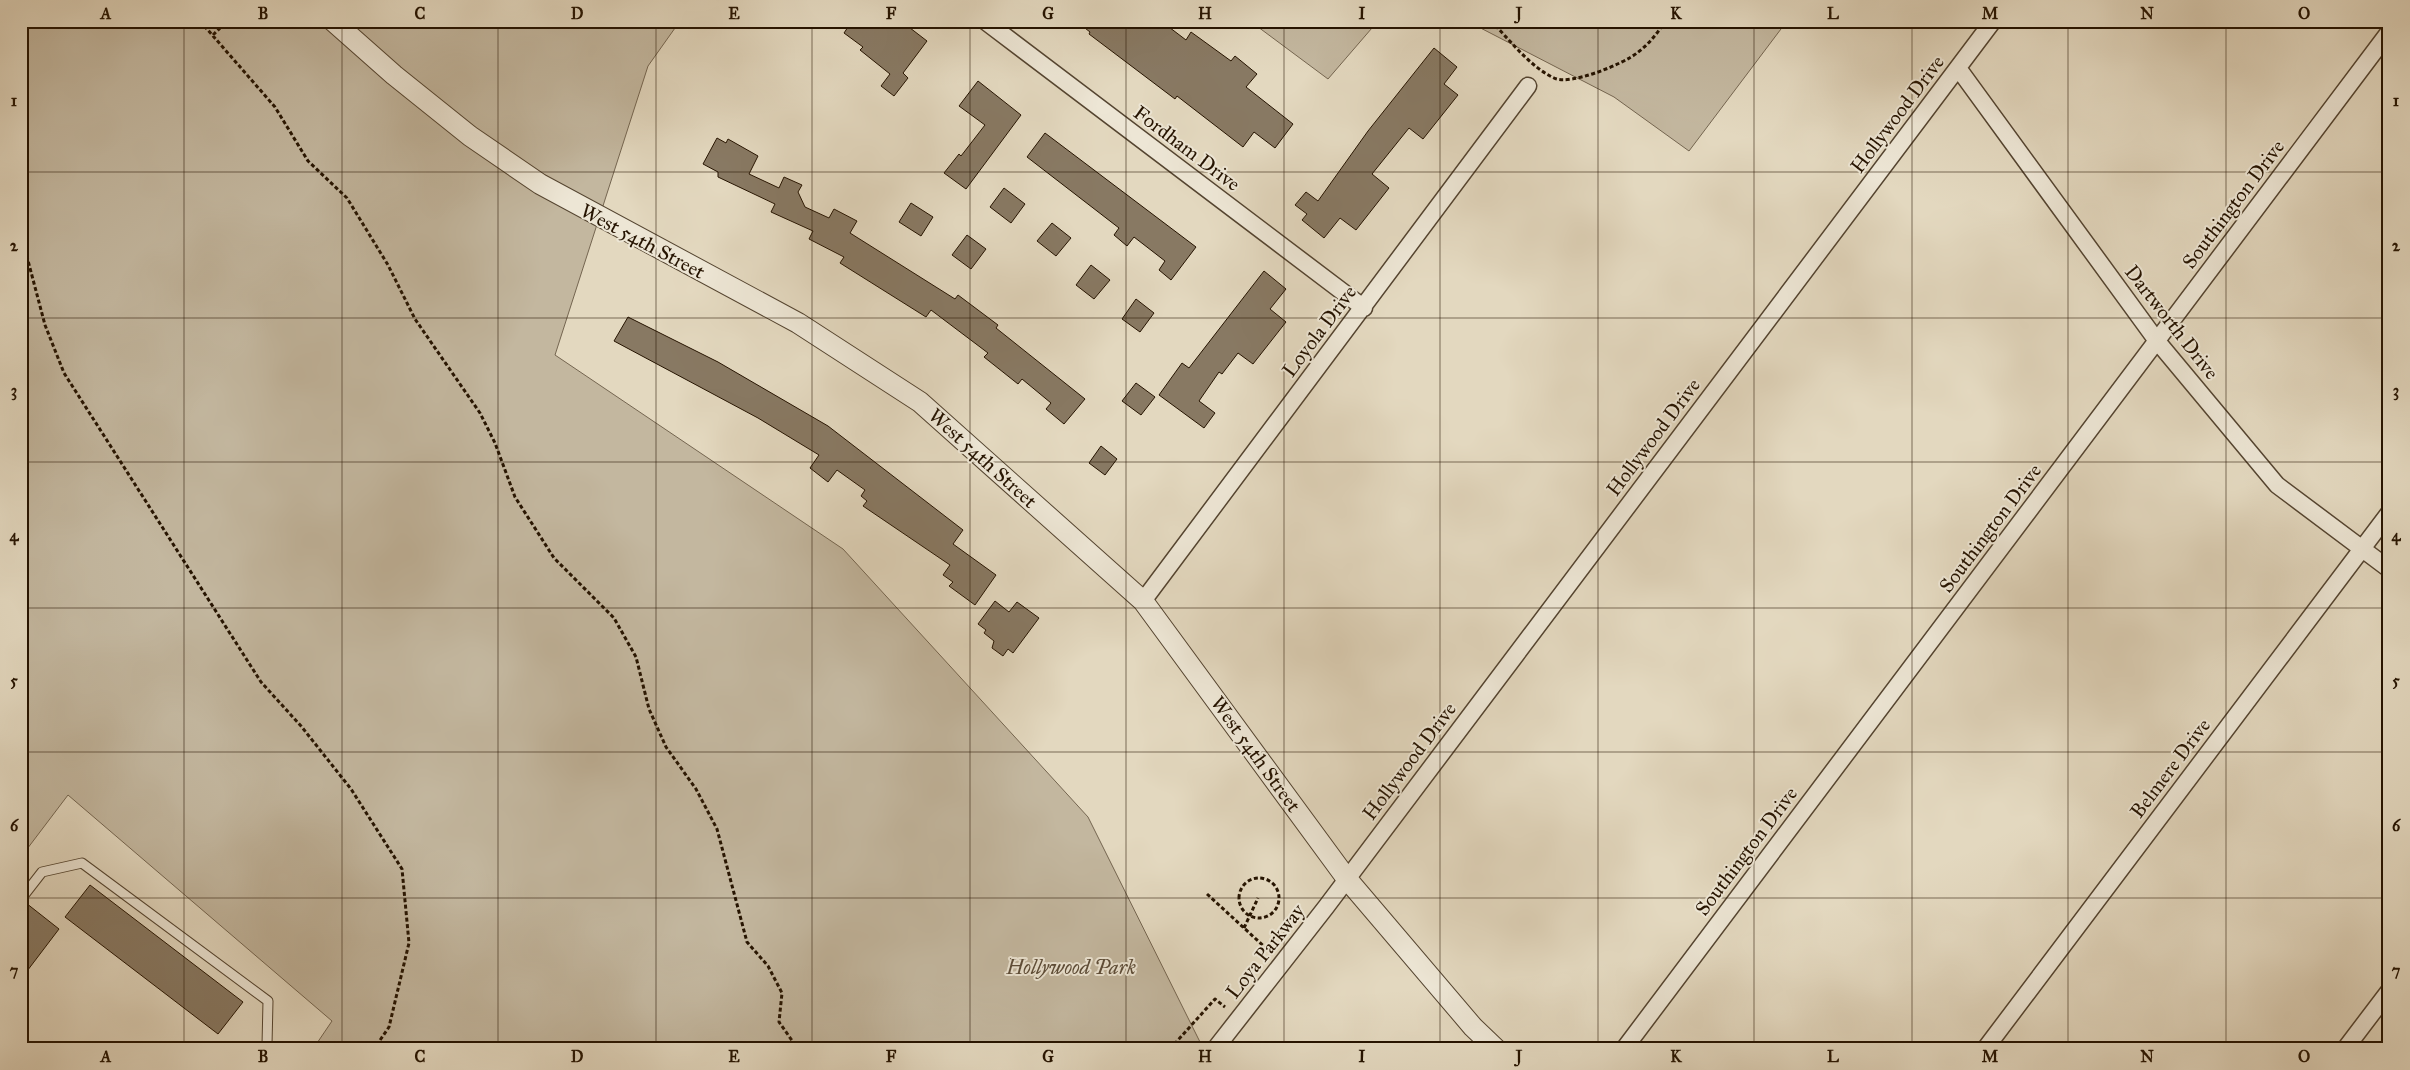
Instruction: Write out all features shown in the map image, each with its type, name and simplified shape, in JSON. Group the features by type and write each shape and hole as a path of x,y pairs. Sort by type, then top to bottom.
{"street":[{"name":"West 54th Street","path":"333,21 394,75 470,136 540,184 798,323 920,402 1143,601 1347,878 1473,1027 1496,1049"},
{"name":"Fordham Drive","path":"985,21 1364,308"},
{"name":"Hollywood Drive","path":"1347,878 1993,21"},
{"name":"Southington Drive","path":"1624,1049 2389,32"},
{"name":"Dartworth Drive","path":"1958,68 2157,341 2278,485 2389,569"},
{"name":"Loyola Drive","path":"1143,601 1364,308 1528,86"},
{"name":"Belmere Drive","path":"1985,1049 2389,513"},
{"name":"Loya Parkway","path":"1215,1049 1347,878"},
{"path":"2345,1049 2389,991"}],"lane":[{"path":"21,899 42,872 82,863 268,1001 267,1045 264,1049"}],"path":[{"path":"200,21 275,108 308,161 347,198 388,265 415,319 480,413 495,443 515,498 554,558 614,618 636,657 649,709 666,747 696,789 717,829 747,942 768,966 782,992 779,1022 798,1049"},
{"path":"213,35 227,21"},
{"path":"1491,21 1538,69 1556,80 1570,80 1606,68 1636,54 1651,41 1665,21"},
{"path":"21,244 26,253 45,325 64,373 261,682 301,726 351,789 402,869 409,943 389,1027 374,1049"},
{"path":"1259,876 1274,883 1280,898 1273,913 1258,919 1250,916 1243,912 1237,898 1244,882 1259,876"},
{"path":"1207,894 1256,941"},
{"path":"1244,928 1258,898"},
{"path":"1170,1049 1215,999"}],"green space":[{"name":"Hollywood Park","path":"21,21 680,21 648,66 555,355 843,549 1088,817 1202,1046 1200,1049 313,1049 332,1021 68,795 21,857"},
{"path":"1250,21 1378,21 1328,79"},
{"path":"1467,21 1787,21 1689,151 1614,97"}],"building":[{"path":"852,21 901,21 927,41 903,73 908,78 894,96 881,86 890,74 860,50 863,47 844,33"},
{"path":"1076,21 1161,21 1186,40 1191,32 1231,61 1235,56 1257,74 1246,87 1293,124 1275,148 1254,132 1243,147 1177,96 1175,99 1089,34 1090,32"},
{"path":"1434,48 1457,67 1444,84 1458,95 1423,139 1409,128 1372,174 1389,188 1356,230 1340,218 1324,238 1302,220 1307,214 1295,205 1306,192 1318,201 1368,131"},
{"path":"978,81 1021,115 966,189 944,173 959,154 961,156 985,125 959,106"},
{"path":"1045,133 1196,247 1171,280 1159,270 1165,261 1134,237 1127,246 1114,235 1119,228 1027,157"},
{"path":"717,138 726,143 728,139 758,156 749,174 779,188 784,177 802,185 798,192 805,207 829,218 834,209 857,221 850,233 955,299 958,295 998,325 996,328 1085,399 1064,424 1046,409 1051,403 1022,379 1018,384 984,357 988,353 931,310 926,317 840,263 844,257 809,239 813,231 771,212 775,204 718,177 718,172 703,164"},
{"path":"1004,188 1025,204 1011,223 990,207"},
{"path":"911,203 933,217 921,236 899,222"},
{"path":"1052,223 1071,238 1056,256 1037,241"},
{"path":"967,235 986,249 971,269 952,255"},
{"path":"1091,265 1110,280 1094,299 1076,285"},
{"path":"1264,271 1286,289 1270,309 1286,322 1253,364 1238,353 1222,374 1219,372 1199,401 1215,413 1204,428 1159,395 1182,363 1189,368"},
{"path":"1136,299 1154,313 1140,332 1122,319"},
{"path":"628,317 718,362 828,426 963,530 953,544 996,575 975,605 949,586 953,582 943,575 950,565 863,506 867,501 861,496 865,490 837,470 828,482 810,468 819,455 758,418 614,341"},
{"path":"1136,383 1155,397 1141,415 1122,401"},
{"path":"1101,446 1117,459 1105,475 1089,463"},
{"path":"995,601 1009,612 1017,602 1039,618 1013,653 1008,649 1003,656 992,648 994,641 984,633 986,630 978,624"},
{"path":"90,885 243,1002 218,1034 65,917"},
{"path":"26,903 59,929 21,979 21,905"}]}
